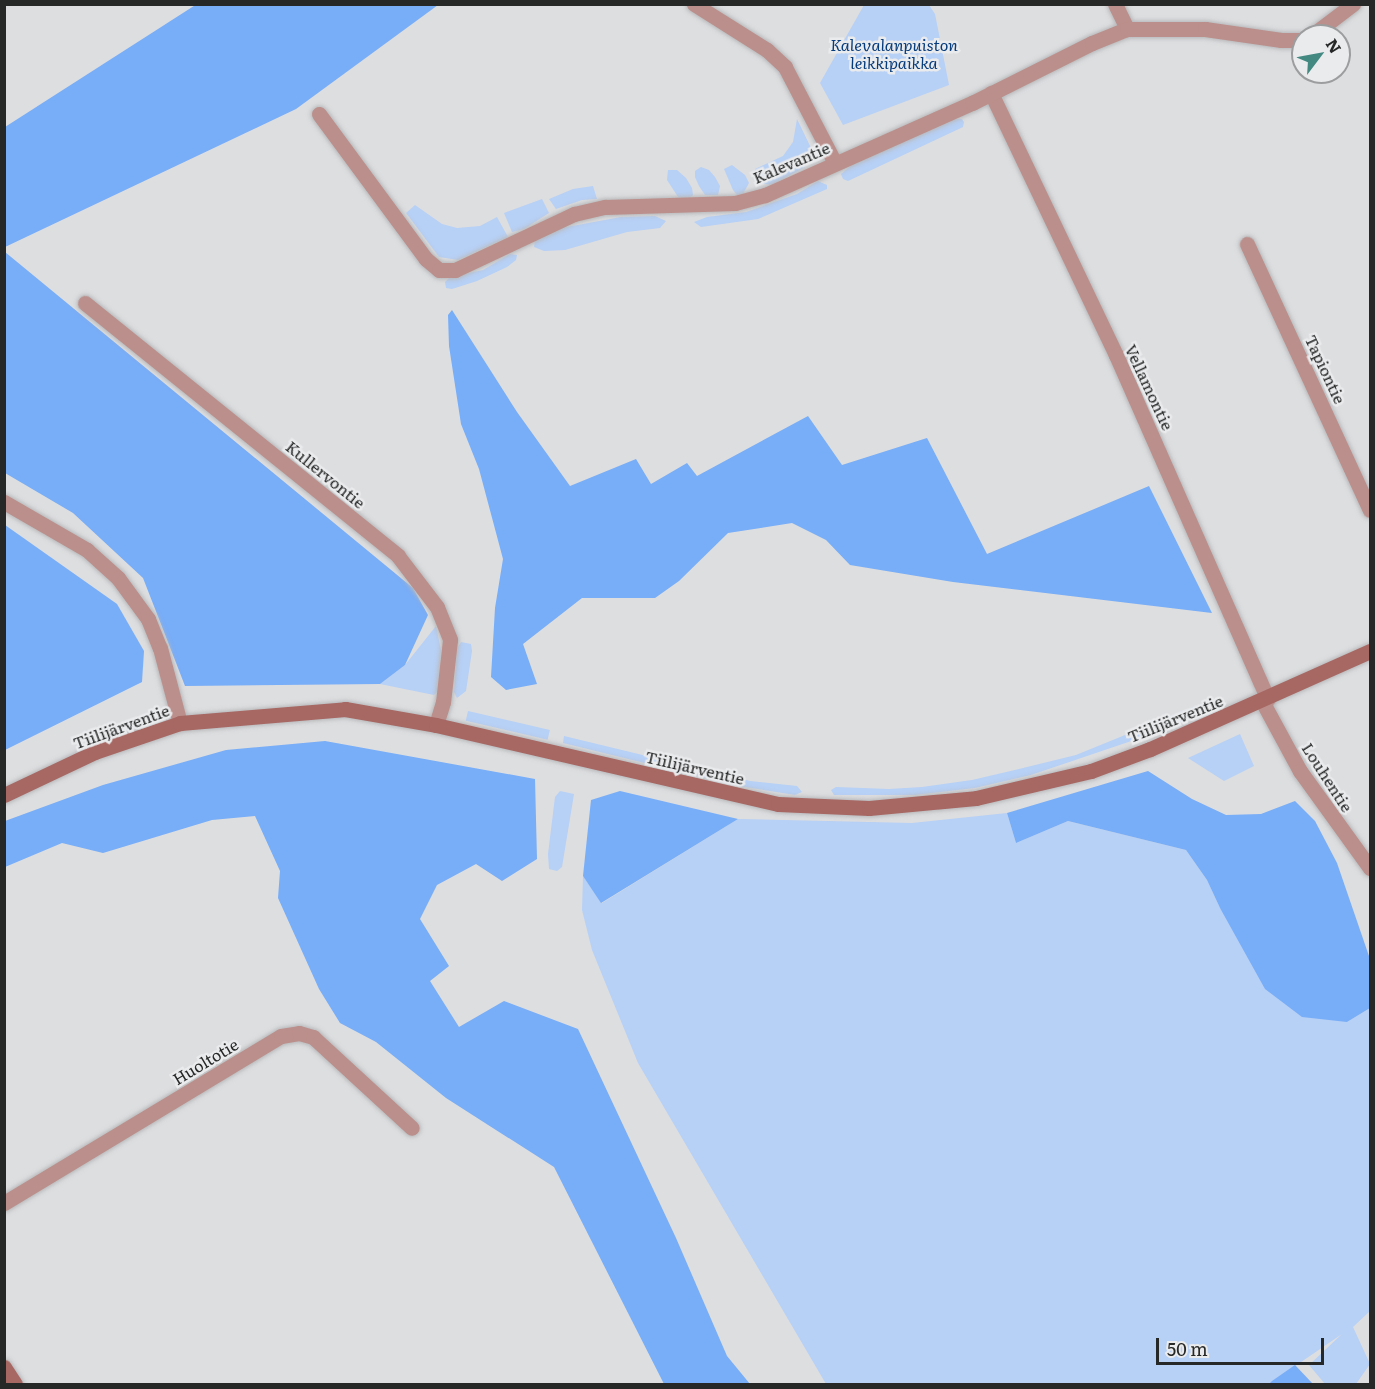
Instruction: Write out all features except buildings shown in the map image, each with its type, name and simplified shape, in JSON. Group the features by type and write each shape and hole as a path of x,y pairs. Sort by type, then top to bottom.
{"street":[{"path":"694,4 767,50 785,67 835,163"},
{"path":"1116,4 1127,29"},
{"path":"1327,24 1353,4"},
{"name":"Kalevantie","path":"319,114 376,195 426,260 439,270 455,270 574,214 605,207 735,203 765,195 1127,29 1205,29 1291,40"},
{"name":"Vellamontie","path":"991,93 1116,356 1265,700"},
{"name":"Tapiontie","path":"1247,244 1371,510"},
{"name":"Kullervontie","path":"85,303 398,556 437,607 450,640 443,702 436,725"},
{"path":"4,502 87,550 118,578 148,619 160,648 180,723"},
{"name":"Tiilijärventie","path":"4,795 95,752 180,723 345,709 436,725 777,804 869,808 976,798 1091,771 1150,749 1265,700 1371,651"},
{"name":"Louhentie","path":"1265,700 1300,771 1371,868"},
{"name":"Huoltotie","path":"4,1203 281,1036 299,1033 313,1037 412,1128"},
{"path":"4,1367 15,1384"}],"green space":[{"name":"Kalevalanpuiston leikkipaikka","path":"864,5 929,5 935,14 949,85 843,125 820,83"},
{"path":"797,119 811,148 805,167 772,185 759,183 754,174 755,169 783,156 793,142"},
{"path":"951,119 962,119 963,127 848,181 843,179 841,174 853,164"},
{"path":"732,165 745,175 749,183 743,194 737,195 733,190 724,169"},
{"path":"701,167 709,170 715,177 720,186 718,195 705,195 699,186 695,171"},
{"path":"668,170 677,170 686,178 693,195 689,199 680,200 667,180"},
{"path":"818,181 827,185 827,189 758,219 701,227 694,222 707,217 746,212 797,194"},
{"path":"593,186 597,199 582,200 556,209 549,199 573,189"},
{"path":"542,199 549,213 524,229 512,232 504,213"},
{"path":"415,205 442,224 457,228 480,226 497,217 508,237 458,260 439,257 406,213"},
{"path":"655,216 666,221 660,228 627,232 565,250 544,251 534,247 535,240 556,229 621,217"},
{"path":"510,254 517,255 516,260 507,267 477,281 452,289 446,288 445,282 450,277 483,270"},
{"path":"436,626 441,650 438,691 434,695 380,684 405,665"},
{"path":"461,642 471,644 472,651 466,691 457,698 454,692 457,649"},
{"path":"1211,700 1215,707 1149,735 1031,775 975,788 915,795 834,795 831,790 836,787 889,789 922,787 972,780 1023,768 1076,755"},
{"path":"468,711 550,730 548,740 466,721"},
{"path":"1240,734 1254,766 1224,781 1188,758"},
{"path":"564,736 750,781 797,786 802,792 795,795 738,786 563,743"},
{"path":"560,791 574,794 562,867 557,871 549,869 548,854 555,797"},
{"path":"1007,813 1016,843 1068,821 1186,850 1207,880 1220,908 1347,1022 1370,1008 1370,1311 1353,1327 1370,1364 1356,1384 1325,1384 1309,1365 1342,1334 1269,1384 826,1384 638,1063 592,950 582,910 583,876 602,903 738,819 912,823"}],"shaded area":[{"path":"197,4 438,5 296,109 5,247 5,127"},
{"path":"5,252 413,588 428,615 405,665 380,684 185,686 143,578 73,513 5,473"},
{"path":"452,310 517,412 570,486 636,459 651,484 687,463 697,476 808,416 842,465 927,438 987,554 1149,486 1212,613 953,582 850,565 826,540 792,523 728,533 679,581 655,598 582,598 523,644 537,684 506,690 491,677 495,608 503,559 479,469 461,424 449,346 448,315"},
{"path":"5,525 117,604 144,651 142,682 5,750"},
{"path":"325,741 535,779 537,859 502,881 476,864 437,885 420,919 449,966 430,981 459,1027 504,1001 578,1029 676,1238 727,1356 750,1384 664,1384 554,1167 446,1098 376,1042 340,1023 319,989 278,898 280,871 255,816 212,820 103,853 62,843 5,867 5,821 103,785 226,750"},
{"path":"1148,771 1192,799 1226,815 1261,814 1295,801 1315,821 1337,863 1370,959 1370,1008 1347,1022 1302,1017 1265,989 1207,880 1186,850 1068,821 1016,843 1007,813"},
{"path":"620,791 738,819 601,903 583,876 591,800"},
{"path":"1295,1365 1313,1384 1269,1384 1272,1381"}]}
